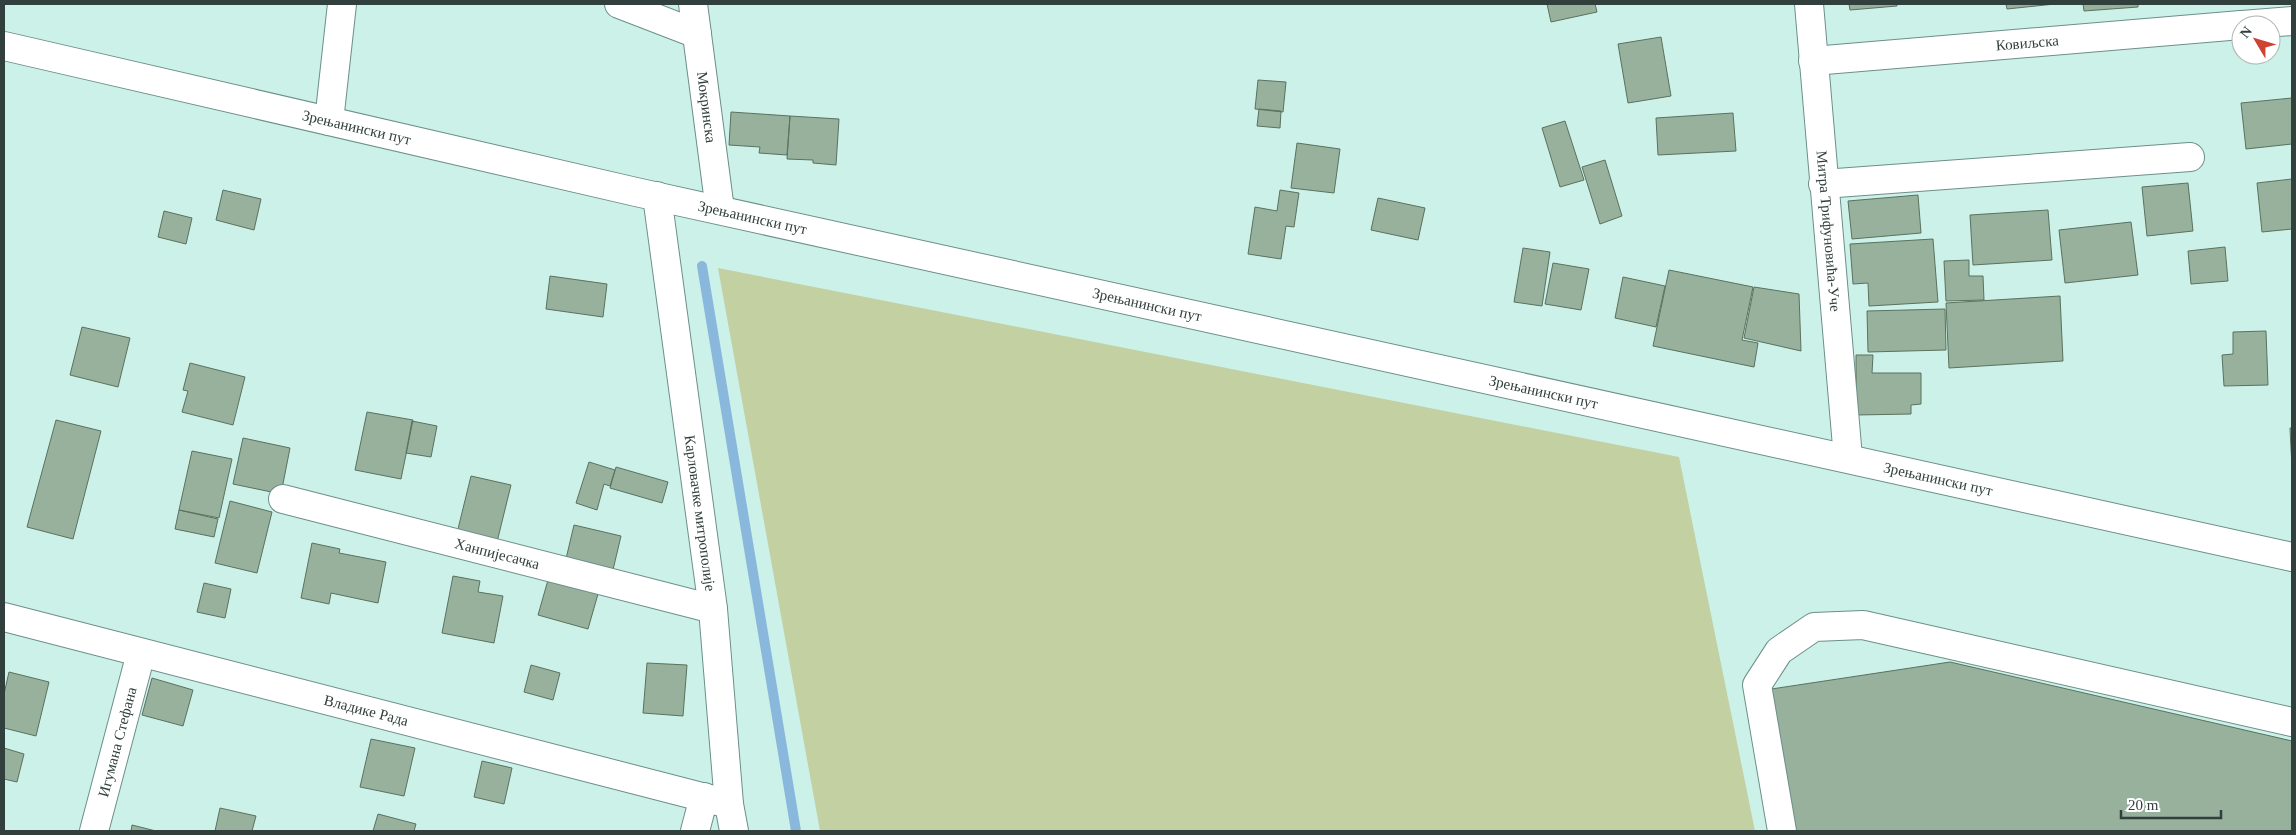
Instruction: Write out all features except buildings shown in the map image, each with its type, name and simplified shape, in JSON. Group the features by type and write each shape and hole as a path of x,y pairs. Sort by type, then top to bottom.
{"street":[{"path":"329,121 342,4"},
{"path":"619,4 697,34"},
{"name":"Мокринска","path":"693,4 720,210"},
{"name":"Митра Трифуновића-Уче","path":"1808,4 1848,458"},
{"name":"Ковиљска","path":"1813,60 2231,26"},
{"name":"Зрењанински пут","path":"4,46 657,196 2292,557"},
{"path":"1823,184 2190,157"},
{"name":"Карловачке митрополије","path":"657,196 712,609 717,800 734,831"},
{"name":"Ханпијесачка","path":"283,499 712,609"},
{"name":"Владике Рада","path":"4,617 717,800"},
{"path":"1782,831 1756,685 1779,651 1814,627 1863,625 2292,722"},
{"name":"Игумана Стефана","path":"94,831 141,653"},
{"path":"695,831 717,800"}],"green space":[{"path":"718,268 1679,457 1755,831 820,831"}],"waterway":[{"path":"702,266 796,831"}]}
